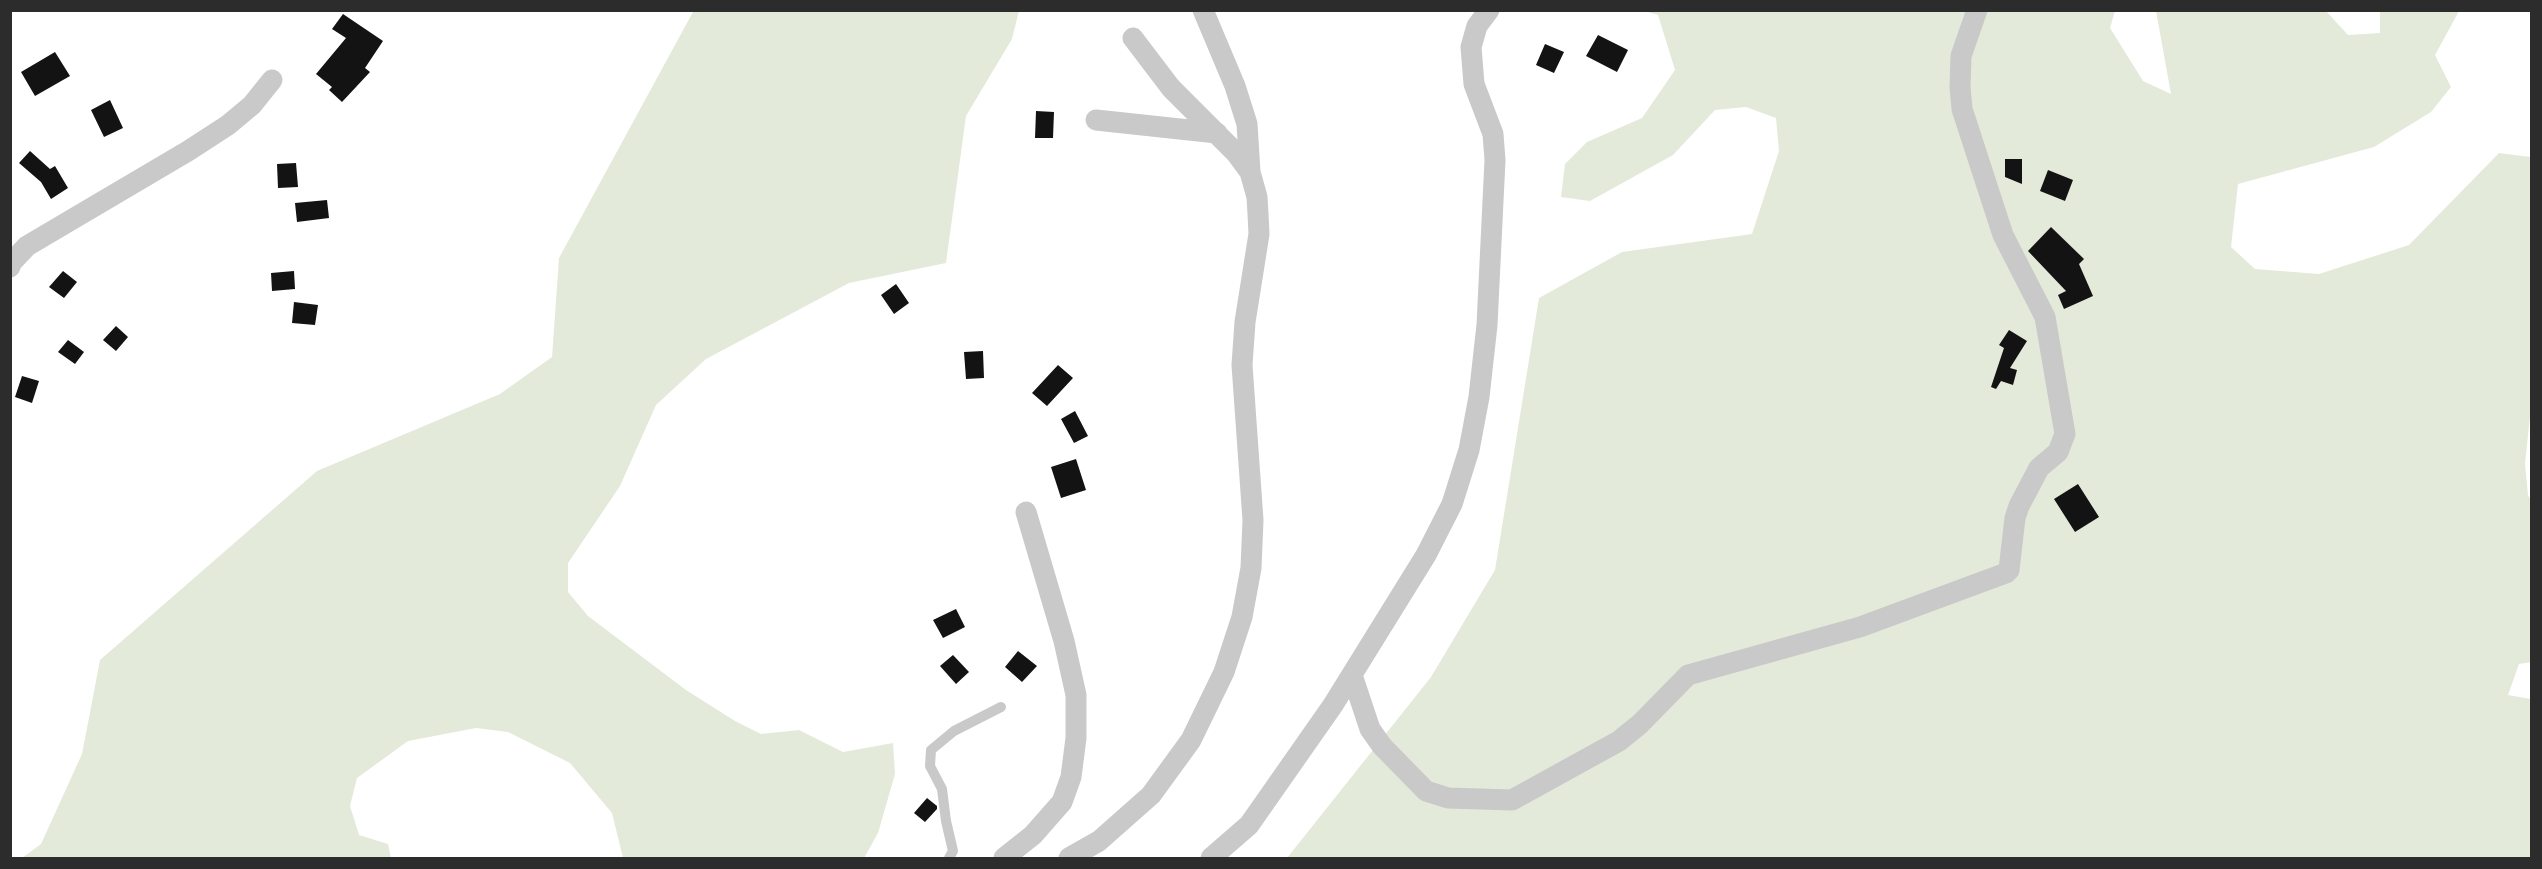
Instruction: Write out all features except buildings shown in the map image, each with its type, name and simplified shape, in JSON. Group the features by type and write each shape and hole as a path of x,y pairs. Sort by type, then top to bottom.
{"street":[{"path":"1070,858 1099,841 1151,795 1191,740 1224,672 1242,617 1251,568 1253,541 1242,365 1245,322 1259,234 1257,197 1250,172 1247,124 1235,86 1203,10"},
{"path":"1211,858 1249,825 1352,675 1444,524 1469,450 1479,397 1487,325 1495,159 1493,134 1474,84 1471,47 1477,26 1489,10"},
{"path":"1352,675 1370,729 1382,746 1426,791 1448,798 1512,800 1619,741 1640,724 1688,675 1860,627 2009,570 2015,518 2019,506 2039,468 2058,452 2065,434 2045,316 2003,235 1962,109 1961,56 1977,10"},
{"path":"1133,38 1171,88 1236,153 1250,172"},
{"path":"10,267 27,246 228,125 252,105 272,80"},
{"path":"1096,120 1217,133"},
{"path":"1004,858 1033,835 1062,802 1071,777 1076,738 1076,694 1064,641 1026,512"}],"lane":[{"path":"949,858 953,851 942,789 930,766 931,750 954,731 1001,707"}],"green space":[{"path":"694,10 1019,11 1012,39 966,116 946,263 849,283 706,359 656,405 620,486 568,563 568,592 588,616 686,690 735,721 761,734 799,730 843,752 893,743 895,774 878,833 864,858 623,858 612,813 570,763 508,732 476,728 408,741 357,778 350,806 359,835 388,844 391,858 22,858 41,844 82,754 100,660 317,471 500,394 552,357 559,258"},
{"path":"1644,11 2115,11 2110,28 2143,81 2171,94 2156,11 2326,11 2348,35 2380,33 2380,11 2459,11 2435,55 2451,87 2431,112 2374,147 2238,184 2231,247 2255,269 2319,274 2409,245 2499,153 2531,157 2532,397 2525,464 2528,495 2532,503 2532,662 2519,664 2508,695 2531,699 2531,858 1287,858 1431,677 1495,570 1539,298 1622,252 1752,234 1779,151 1776,118 1746,107 1715,110 1673,155 1590,201 1561,197 1565,164 1587,142 1642,118 1675,70 1658,15"}]}
